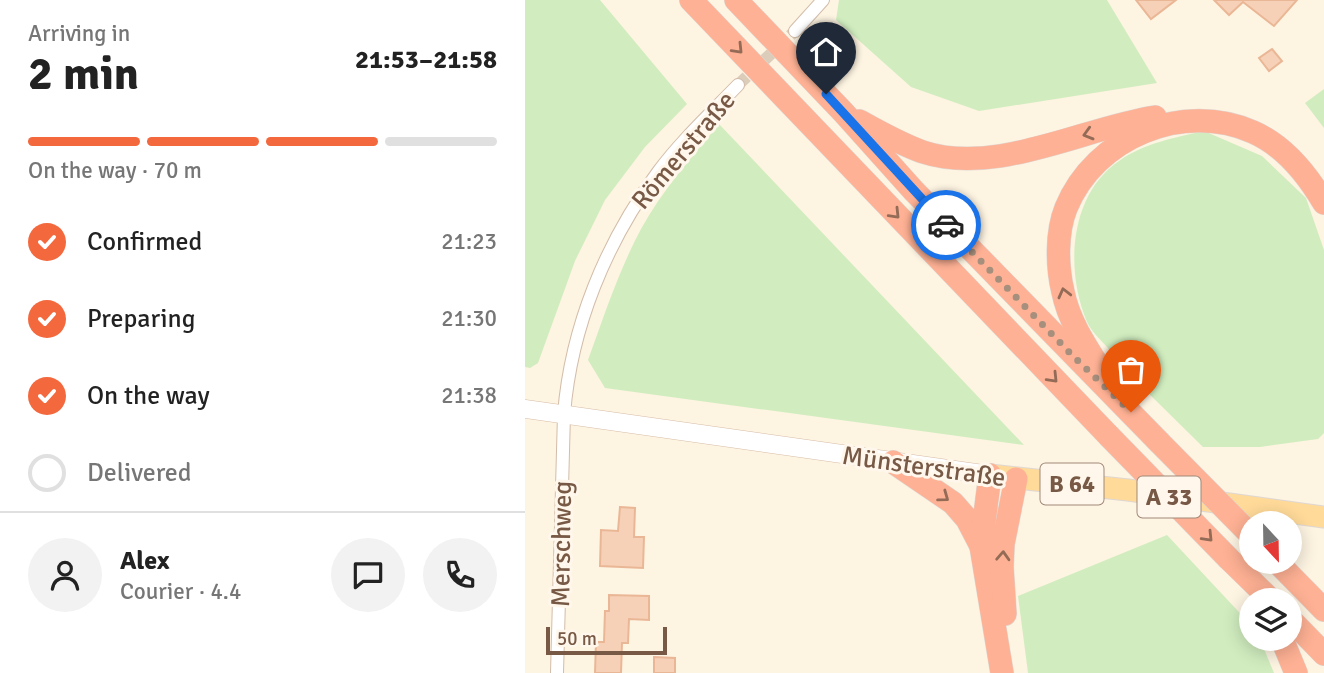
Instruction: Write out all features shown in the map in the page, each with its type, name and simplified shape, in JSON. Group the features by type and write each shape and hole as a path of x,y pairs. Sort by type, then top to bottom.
{"highway":[{"name":"A 33","path":"691,0 1259,588"},
{"name":"A 33","path":"736,0 913,190 1239,523"},
{"path":"844,113 925,153 953,157 987,157 1033,150 1137,120 1192,111 1221,113 1258,122 1291,141 1324,181"},
{"path":"1117,397 1077,332 1063,294 1059,266 1059,240 1066,208 1087,174 1111,148 1145,131 1174,123 1190,120 1220,122 1254,132 1283,150 1310,178 1324,203"},
{"path":"893,462 953,503 967,519 981,546"},
{"path":"990,475 981,546 1002,673"},
{"path":"1011,673 1002,567 1003,544 1016,479"},
{"path":"1235,565 1251,588"},
{"path":"1289,574 1324,610"},
{"path":"1302,631 1324,654"},
{"path":"1287,651 1296,673"}],"main road":[{"name":"Münsterstraße","path":"525,409 1016,479 1128,490 1324,517"}],"street":[{"path":"795,31 823,0"},
{"name":"Römerstraße","path":"564,414 568,374 579,328 625,220 659,170 738,85"},
{"name":"Merschweg","path":"557,673 564,414"}],"green space":[{"path":"525,0 600,0 687,104 645,147 605,200 575,261 538,363 530,368 525,367"},
{"path":"839,0 1107,0 1157,83 979,111 911,87 836,20"},
{"path":"1324,89 1324,128 1305,103"},
{"path":"719,124 1024,445 605,388 588,360 612,293 641,229 658,201"},
{"path":"1204,131 1262,156 1306,198 1324,250 1324,433 1318,439 1260,447 1203,447 1153,398 1087,322 1080,302 1074,257 1081,213 1090,193 1102,176 1129,155 1160,142"},
{"path":"1167,535 1239,612 1239,651 1265,651 1274,673 1028,673 1018,596"}],"building":[{"path":"1136,0 1176,0 1151,19"},
{"path":"1214,0 1297,0 1274,26 1243,2 1229,15"},
{"path":"1272,49 1282,61 1269,71 1259,58"},
{"path":"620,507 635,508 634,537 644,537 643,568 600,566 601,530 618,531"},
{"path":"609,595 649,596 649,620 629,619 628,643 622,643 621,673 595,673 596,642 604,642 605,611 609,611"},
{"path":"654,657 675,658 675,673 654,673"}],"tunnel":[{"path":"738,85 795,31"}],"way so far":[{"path":"946,225 1131,412"}],"route":[{"path":"826,94 946,225"}]}
